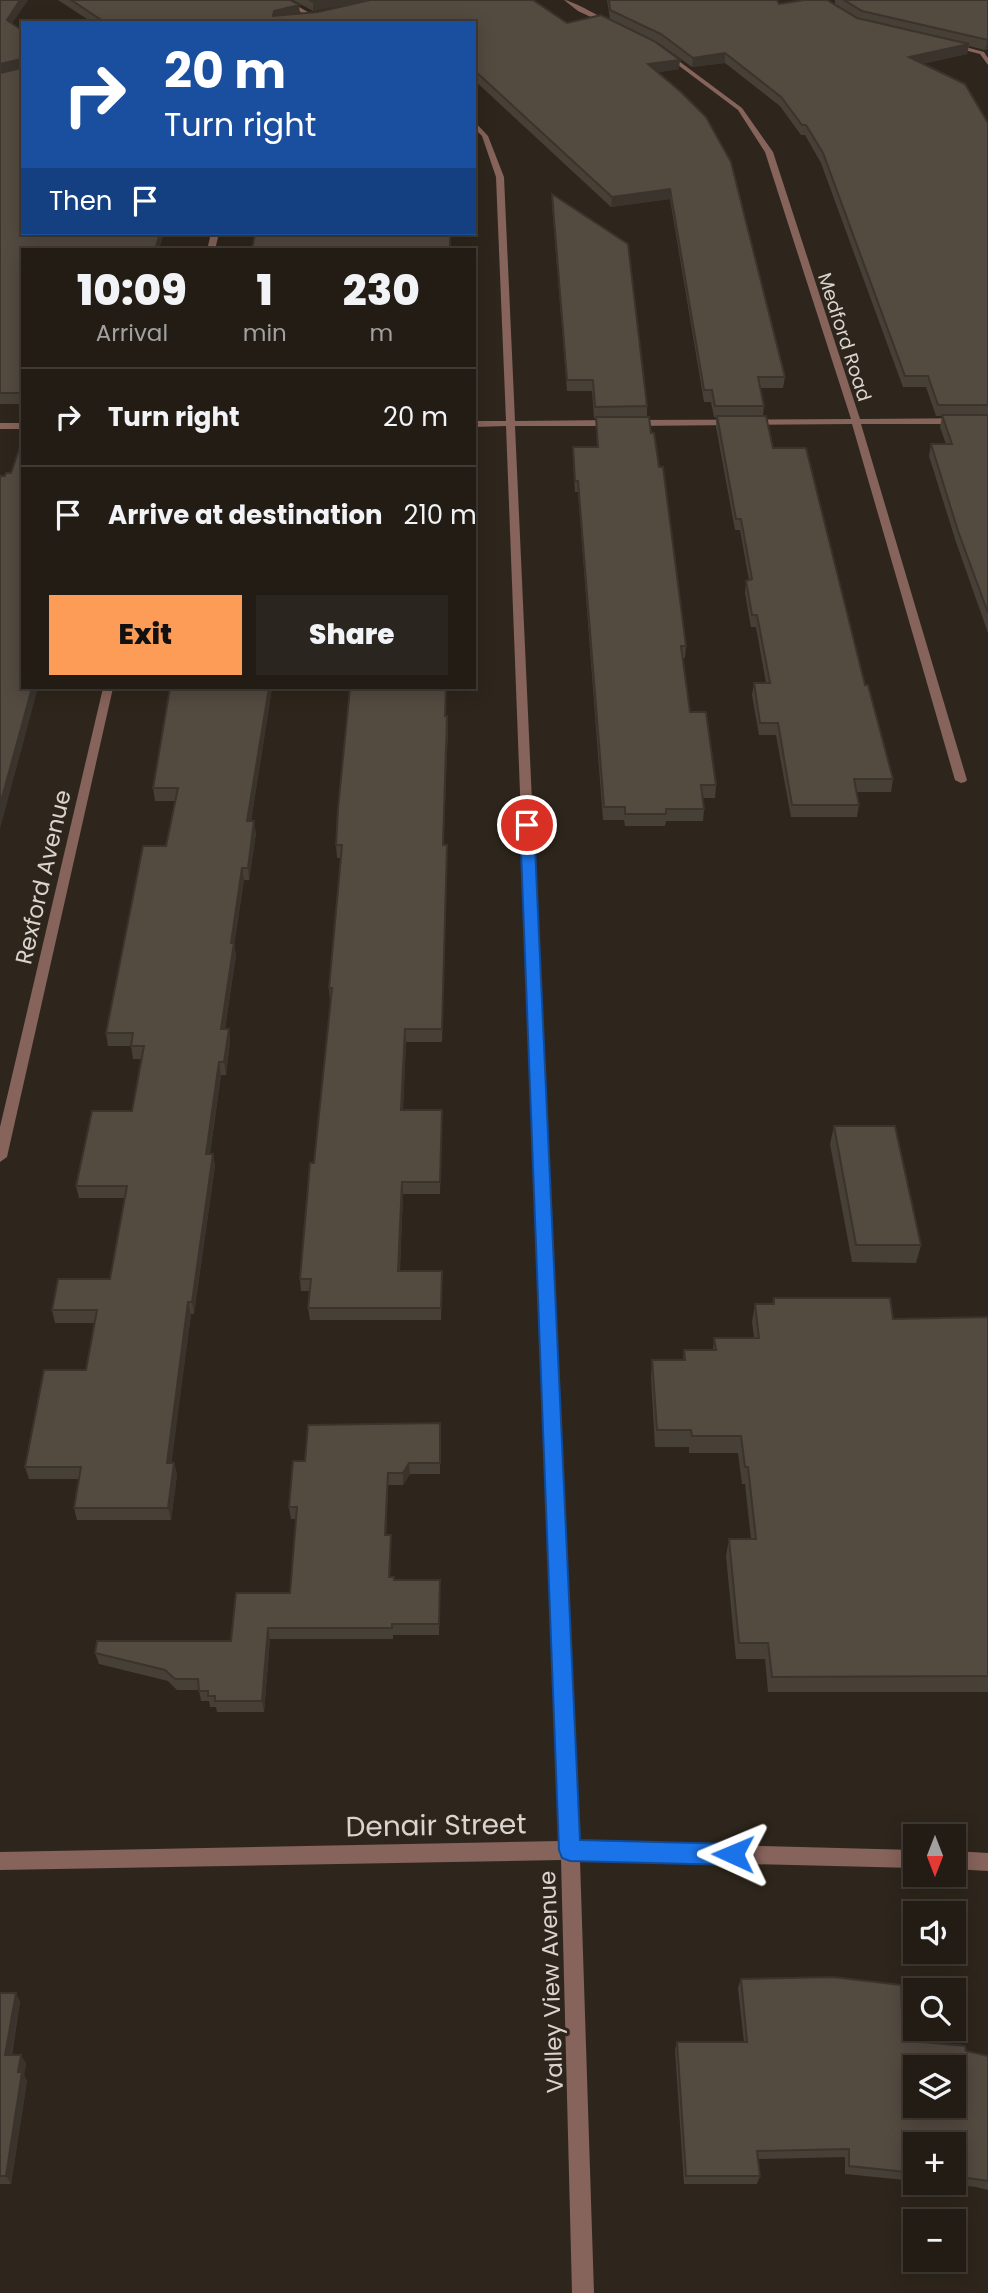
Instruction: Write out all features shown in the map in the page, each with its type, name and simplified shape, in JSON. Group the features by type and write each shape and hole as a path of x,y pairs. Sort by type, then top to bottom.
{"street":[{"path":"283,0 321,21"},
{"path":"568,0 580,10 624,31"},
{"path":"298,19 325,13"},
{"path":"945,44 985,53 988,63"},
{"name":"Medford Road","path":"657,47 740,109 769,152 856,422 961,780"},
{"name":"Valley View Avenue","path":"476,125 485,136 500,177 570,1850 583,2293"},
{"path":"476,424 988,421"},
{"path":"0,426 21,426"},
{"name":"Rexford Avenue","path":"0,1157 108,689"},
{"name":"Denair Street","path":"0,1861 570,1850 903,1859"},
{"path":"966,1861 988,1862"}],"building":[{"path":"0,0 20,0 7,20 21,30 21,59 0,64"},
{"path":"71,0 290,0 299,5 274,11 273,16 318,12 370,0 533,0 567,23 601,15 654,41 680,60 648,64 706,117 731,162 785,377 758,377 764,406 715,406 712,390 704,390 670,189 612,197 476,72 476,21 103,21"},
{"path":"609,0 777,0 779,4 827,0 857,18 969,44 909,57 965,84 988,123 988,405 938,405 928,376 905,376 823,153 806,125 802,125 781,97 725,53 693,58 661,34 610,10"},
{"path":"844,0 988,0 988,40 862,11"},
{"path":"21,68 21,235 159,235 156,248 21,248 21,393 0,393 0,73"},
{"path":"552,194 628,244 647,406 595,407 593,380 567,380"},
{"path":"255,235 450,235 450,248 252,248"},
{"path":"942,415 988,415 988,613 958,531 931,444 952,444"},
{"path":"717,416 766,416 773,448 806,448 865,685 868,685 893,779 854,779 859,805 792,805 778,723 760,723 754,683 770,683 757,615 752,615 746,581 752,579 741,519 736,519"},
{"path":"596,417 649,417 651,433 654,433 659,467 663,467 686,646 681,646 690,712 706,712 716,785 701,785 704,809 666,809 666,814 625,814 625,807 604,807 573,447 598,447"},
{"path":"21,444 21,689 32,689 0,805 0,476 11,473"},
{"path":"170,689 269,689 247,821 254,821 248,868 242,868 231,943 234,943 221,1029 229,1029 224,1062 219,1062 206,1154 213,1154 192,1302 188,1302 167,1463 174,1463 168,1508 74,1508 81,1467 25,1467 44,1370 86,1370 97,1310 52,1310 58,1279 110,1279 127,1186 76,1186 92,1111 132,1111 144,1046 131,1046 133,1033 106,1033 143,846 166,846 178,788 153,788"},
{"path":"350,689 446,689 443,845 447,845 442,1029 405,1029 401,1110 442,1110 440,1182 402,1182 398,1271 442,1271 441,1308 308,1308 311,1279 300,1279 310,1163 314,1163 332,988 329,988 342,845 336,845"},
{"path":"834,1126 895,1126 921,1245 856,1245"},
{"path":"774,1298 890,1298 893,1319 988,1317 988,1676 772,1677 768,1643 739,1643 729,1539 756,1539 748,1467 745,1467 741,1436 692,1436 691,1430 657,1430 652,1360 685,1360 684,1350 716,1350 714,1338 759,1338 755,1304 774,1304"},
{"path":"440,1423 440,1463 409,1463 403,1473 388,1473 385,1535 391,1535 389,1577 394,1577 394,1580 440,1580 439,1624 392,1624 392,1628 268,1628 262,1701 215,1701 215,1696 208,1696 208,1691 199,1691 198,1679 175,1679 165,1670 95,1653 97,1641 231,1641 236,1593 290,1593 297,1507 289,1507 293,1461 305,1461 308,1425"},
{"path":"833,1977 901,1985 903,2041 965,2046 966,2051 988,2056 988,2181 966,2178 966,2132 903,2132 903,2172 849,2166 849,2149 757,2151 760,2176 686,2176 677,2042 747,2042 741,1979"},
{"path":"0,1993 16,1993 5,2055 21,2055 18,2072 22,2072 6,2176 0,2176"}],"route":[{"path":"527,825 570,1850 733,1854"}]}
